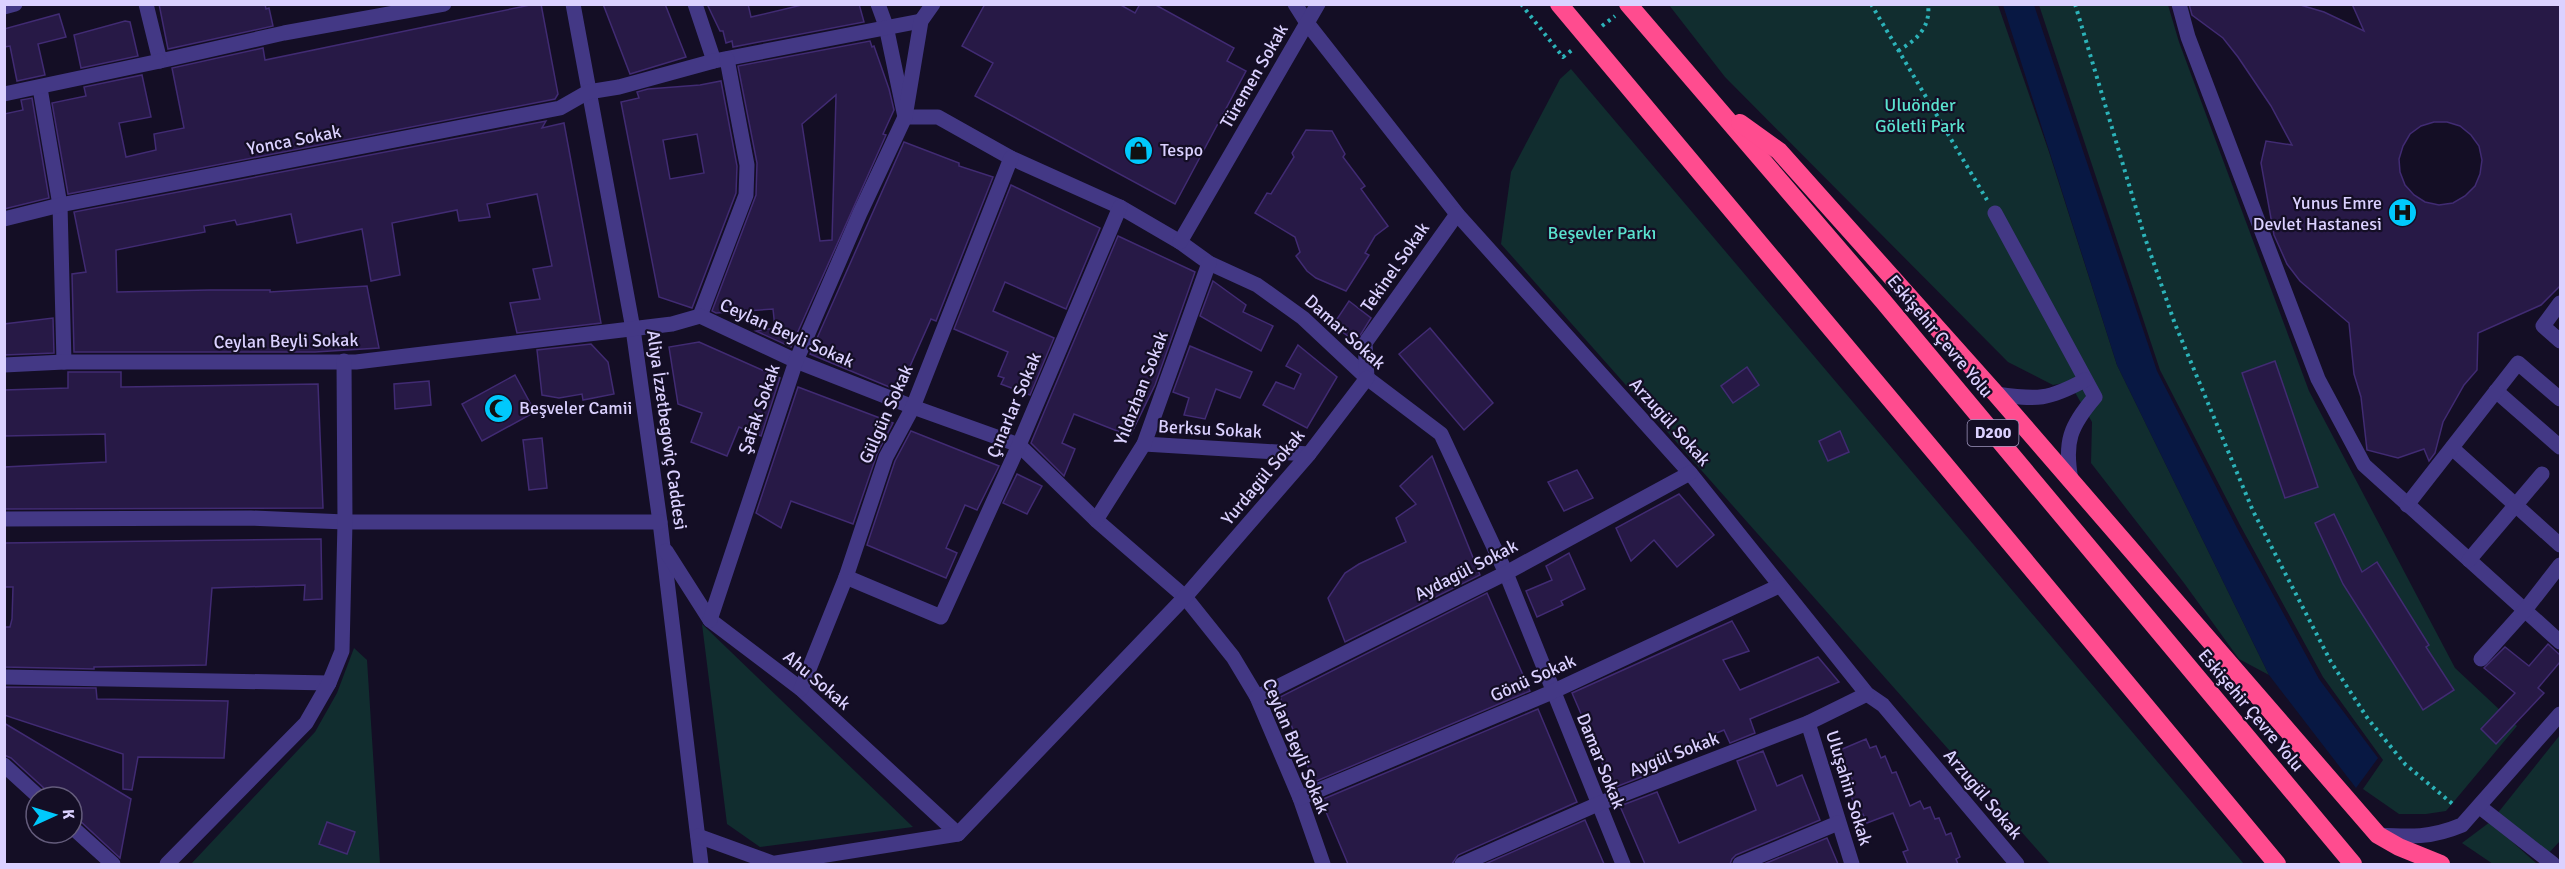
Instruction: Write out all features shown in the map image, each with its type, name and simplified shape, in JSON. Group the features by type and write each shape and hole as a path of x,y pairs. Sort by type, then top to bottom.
{"highway":[{"path":"1558,4 1950,470 2277,864"},
{"name":"Eskişehir Çevre Yolu","path":"1629,4 1883,301 2353,864"},
{"path":"1715,105 1779,151 1995,394 2378,835 2399,847 2441,864"}],"street":[{"path":"4,7 15,4"},
{"path":"146,4 160,61"},
{"path":"4,94 284,33 444,4"},
{"name":"Aliya İzzetbegoviç Caddesi","path":"573,4 633,329 660,522 701,864"},
{"path":"695,4 720,60 747,165 746,195 700,316"},
{"path":"878,4 886,26 905,117"},
{"path":"588,92 619,87 720,60 921,21 933,4"},
{"name":"Arzugül Sokak","path":"1295,4 1307,23 1457,214 1690,472 1867,694 1883,705 2017,864"},
{"name":"Türemen Sokak","path":"1180,242 1318,4"},
{"path":"2179,4 2188,37 2318,379 2364,465 2560,639"},
{"name":"Şafak Sokak","path":"710,620 796,361 860,213 905,117 921,21"},
{"path":"39,88 60,205 64,362"},
{"name":"Yonca Sokak","path":"4,219 60,205 561,108 588,92"},
{"name":"Damar Sokak","path":"905,117 938,117 1011,158 1120,207 1180,242 1209,263 1257,285 1303,318 1366,378 1441,434 1506,573 1623,864"},
{"name":"Gülgün Sokak","path":"801,689 846,577 886,457 913,407 1011,158"},
{"name":"Çınarlar Sokak","path":"846,577 941,617 1019,445 1120,207"},
{"path":"1995,213 2095,397 2082,413 2072,434 2066,454 2070,480"},
{"name":"Tekinel Sokak","path":"1366,378 1365,343 1457,214"},
{"name":"Yıldızhan Sokak","path":"1096,520 1144,444 1209,263"},
{"path":"2560,303 2543,326 2560,341"},
{"name":"Ceylan Beyli Sokak","path":"4,365 64,362 344,362 672,324 700,316 796,361 913,407 1019,445 1096,520 1185,597 1233,657 1257,697 1300,798 1323,864"},
{"path":"167,864 306,723 329,683 342,651 345,522 344,362"},
{"path":"2407,505 2518,363 2560,399"},
{"name":"Yurdagül Sokak","path":"958,834 1185,597 1309,454 1366,378"},
{"path":"1995,394 2038,398 2059,394 2085,380"},
{"path":"2496,391 2560,447"},
{"name":"Berksu Sokak","path":"1144,444 1309,454"},
{"path":"2452,448 2560,545"},
{"name":"Aydagül Sokak","path":"1257,697 1506,573 1690,472"},
{"path":"2469,560 2542,474"},
{"path":"4,519 251,518 345,522 660,522"},
{"name":"Ahu Sokak","path":"663,546 710,620 801,689 958,834"},
{"path":"2481,659 2525,610 2560,565"},
{"name":"Gönü Sokak","path":"1300,798 1552,692 1779,586"},
{"path":"4,677 329,683"},
{"name":"Aygül Sokak","path":"1462,864 1598,804 1808,723 1867,694"},
{"path":"2378,835 2417,837 2441,834 2462,825 2560,714"},
{"name":"Uluşahin Sokak","path":"1808,723 1852,864"},
{"path":"4,765 26,785"},
{"path":"2476,811 2553,864"},
{"path":"1740,864 1838,823"},
{"path":"698,836 775,864 958,834"},
{"path":"84,838 113,864"}],"path":[{"path":"1521,4 1563,57"},
{"path":"1871,4 1995,213"},
{"path":"1898,51 1915,41 1924,30 1929,11 1928,4"},
{"path":"2075,4 2144,235 2175,324 2253,511 2331,662 2368,719 2405,765 2448,802 2476,811"}],"green space":[{"name":"Uluönder Göletli Park","path":"1669,5 1998,5 2049,152 2117,365 2269,675 2239,659 2184,583 2091,463 2092,422 2069,382 2053,385 2008,362 1725,77"},
{"path":"2039,5 2168,5 2179,42 2309,391 2455,668 2517,726 2446,811 2399,814 2363,789 2383,760 2323,677 2240,525 2160,370"},
{"name":"Beşevler Parkı","path":"1571,69 2244,864 2050,864 1501,244 1511,172 1560,79"},
{"path":"702,624 913,827 760,847 727,824"},
{"path":"354,648 367,660 380,864 191,864 315,732 337,693"},
{"path":"2560,735 2560,841 2546,856 2497,814"},
{"path":"2490,822 2537,864 2493,864 2462,843"}],"water":[{"path":"2003,5 2034,5 2157,371 2237,528 2319,679 2378,758 2356,788 2269,675 2117,365"}],"building":[{"path":"159,4 265,4 266,9 269,8 273,26 168,49"},
{"path":"541,4 558,94 555,99 68,194 52,103 86,96 84,87 142,75 151,117 119,123 126,157 156,150 154,134 184,128 172,68 263,48 265,60"},
{"path":"603,4 665,4 686,57 630,74"},
{"path":"707,4 748,4 751,17 806,4 859,4 864,22 733,47 732,41 726,43 723,31 720,31"},
{"name":"Tespo","path":"985,4 1119,4 1135,13 1140,4 1154,4 1234,48 1227,61 1246,71 1175,204 975,96 993,63 962,46"},
{"path":"2189,4 2297,4 2324,12 2364,31 2352,4 2560,4 2560,286 2541,305 2478,333 2477,370 2464,385 2443,422 2435,453 2429,461 2424,449 2398,458 2367,450 2361,397 2354,374 2349,323 2300,281 2287,264 2274,235 2261,163 2266,141 2292,145 2271,106 2238,57 2223,38 2192,15","holes":["2434,122 2447,122 2460,126 2471,135 2479,146 2482,160 2475,186 2453,203 2439,205 2425,202 2405,185 2400,172 2399,159 2410,134 2421,126"]},
{"path":"59,14 66,37 38,44 45,75 17,81 10,46 4,47 4,29"},
{"path":"125,21 130,22 138,56 81,68 74,35"},
{"path":"870,41 872,47 874,46 889,89 894,110 883,134 886,135 791,347 756,331 775,328 773,309 716,313 712,311 756,195 757,163 738,66","holes":["836,95 832,240 820,241 802,124"]},
{"path":"721,81 737,166 736,193 692,308 659,297 621,102 639,98 637,92 648,89","holes":["697,134 704,173 670,179 663,140"]},
{"path":"32,98 49,198 4,209 4,114 23,110 21,100"},
{"path":"546,121 542,128 564,123 601,323 517,333 510,303 540,299 533,269 552,266 537,194 487,204 490,217 459,221 457,210 392,223 400,275 371,281 362,229 297,243 291,214 237,225 235,220 204,226 205,232 116,250 117,292 270,290 270,292 367,286 379,348 315,352 74,352 72,274 86,272 74,212"},
{"path":"1306,130 1332,131 1345,154 1343,157 1365,186 1361,189 1388,226 1375,236 1365,253 1369,255 1346,291 1316,278 1307,271 1296,256 1300,252 1295,237 1255,213 1267,193 1271,194 1294,157 1292,153"},
{"path":"904,142 959,163 959,166 993,177 936,321 931,319 899,391 810,354"},
{"path":"1011,185 1100,228 1066,309 1005,282 993,311 1054,338 1030,395 1001,384 1004,378 998,376 1008,352 954,329"},
{"path":"1118,236 1195,272 1155,385 1130,436 1074,414 1062,443 1075,449 1064,476 1031,443"},
{"path":"1213,281 1246,305 1243,312 1273,326 1261,351 1200,316"},
{"path":"1349,301 1371,318 1356,342 1333,325"},
{"path":"53,318 54,353 4,355 4,324"},
{"path":"1430,328 1493,403 1464,430 1399,354"},
{"path":"699,342 780,378 761,436 739,427 727,456 691,442 702,413 678,404 669,347"},
{"path":"591,344 608,362 614,394 583,400 582,394 559,398 542,395 537,350"},
{"path":"1298,345 1337,377 1307,428 1263,405 1276,382 1294,389 1301,374 1286,366"},
{"path":"1190,346 1252,372 1240,398 1216,389 1205,419 1184,415 1189,398 1173,392"},
{"path":"2275,361 2318,487 2285,498 2242,373"},
{"path":"1747,367 1759,385 1733,403 1721,386"},
{"path":"68,372 121,372 121,387 318,384 323,508 4,509 4,467 106,462 105,434 4,436 4,390 68,388"},
{"name":"Beşveler Camii","path":"515,375 535,412 482,441 462,404"},
{"path":"429,381 431,405 395,409 394,384"},
{"path":"798,387 893,423 877,454 853,524 791,501 781,528 756,513"},
{"path":"911,431 999,466 977,510 965,505 946,548 957,553 946,578 867,545 895,461"},
{"path":"1840,431 1849,452 1828,461 1819,441"},
{"path":"542,438 547,488 529,490 523,440"},
{"path":"1432,456 1480,575 1345,642 1328,598 1345,573 1406,542 1396,518 1416,504 1400,486"},
{"path":"1577,470 1593,498 1564,511 1548,482"},
{"path":"1017,474 1042,486 1027,514 1003,503"},
{"path":"1679,494 1714,535 1677,567 1654,540 1631,561 1616,528"},
{"path":"2334,514 2362,572 2377,562 2429,645 2426,647 2454,690 2423,710 2343,584 2315,523"},
{"path":"321,539 322,599 304,600 305,585 212,588 206,665 94,667 94,669 4,667 4,627 10,627 12,619 13,587 4,587 4,543"},
{"path":"1569,553 1585,589 1561,601 1563,605 1537,617 1526,591 1552,580 1546,566"},
{"path":"1487,593 1530,691 1314,782 1280,697"},
{"path":"1732,621 1749,651 1723,660 1740,690 1818,657 1839,682 1750,719 1755,733 1730,743 1724,730 1644,763 1649,774 1613,788 1572,693"},
{"path":"2548,644 2560,655 2560,662 2538,688 2544,693 2496,744 2481,729 2515,693 2484,668 2505,647 2529,666"},
{"path":"4,687 96,688 97,699 228,701 224,758 138,757 132,790 123,789 123,754 4,715"},
{"path":"1538,709 1577,802 1458,855 1452,864 1348,864 1321,800"},
{"path":"4,723 131,799 120,858 84,825 84,785 41,785 11,758 4,755"},
{"path":"1866,739 1870,748 1876,746 1881,758 1885,756 1892,773 1896,772 1910,806 1920,801 1924,809 1930,807 1935,819 1939,818 1946,835 1951,833 1960,857 1956,859 1958,864 1908,864 1903,852 1908,850 1893,813 1867,823 1863,814 1858,815 1849,790 1853,789 1850,780 1852,779 1840,750"},
{"path":"1763,751 1777,786 1802,775 1820,820 1736,855 1730,864 1645,864 1620,806 1657,792 1679,843 1756,810 1737,761"},
{"path":"1585,820 1604,864 1485,864"},
{"path":"327,822 355,832 347,854 319,844"},
{"path":"1827,838 1838,864 1764,864"}],"place":[{"name":"Tespo","path":"1139,150"},
{"name":"Yunus Emre Devlet Hastanesi","path":"2403,213"},
{"name":"Beşveler Camii","path":"498,408"}]}
